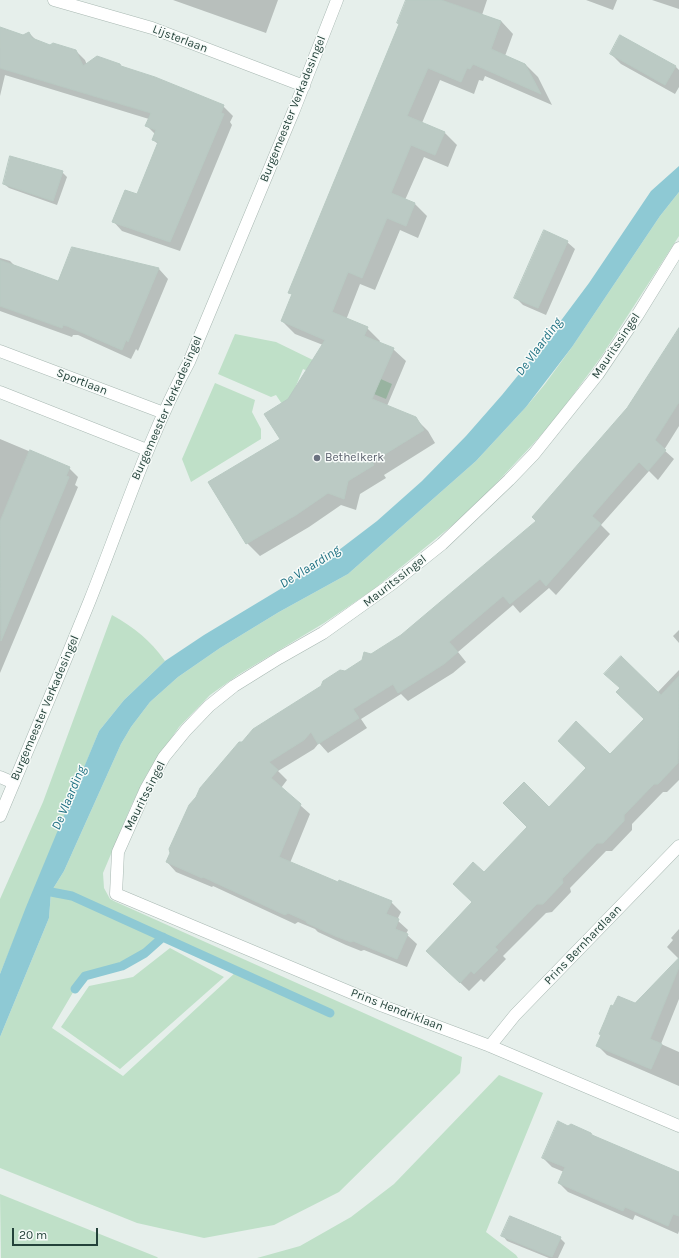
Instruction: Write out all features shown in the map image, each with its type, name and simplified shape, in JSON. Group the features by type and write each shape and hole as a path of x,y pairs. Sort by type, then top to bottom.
{"street":[{"name":"Lijsterlaan","path":"54,0 152,28 304,86"},
{"name":"Burgemeester Verkadesingel","path":"0,816 90,600 147,450 189,362 304,86 337,0"},
{"name":"Mauritssingel","path":"116,894 118,852 150,783 164,757 186,730 209,706 234,686 323,633 363,606 393,583 442,544 509,480 534,454 598,374 637,316 679,248"},
{"name":"Sportlaan","path":"0,351 164,413"},
{"path":"0,392 147,450"},
{"path":"0,777 14,783"},
{"name":"Prins Bernhardlaan","path":"490,1046 515,1015 679,846"},
{"name":"Prins Hendriklaan","path":"116,894 382,1006 490,1046 679,1126"}],"green space":[{"path":"679,192 679,236 601,357 556,418 489,491 454,524 374,589 324,623 238,675 210,695 179,727 147,774 132,804 103,873 104,888 110,899 462,1057 460,1073 339,1192 274,1225 204,1238 137,1223 0,1168 0,1037 49,918 51,892 64,871 121,744 131,727 150,702 178,677 220,648 279,612 348,574 476,461 545,384 572,347 660,216","holes":["163,937 237,971 123,1076 52,1028 75,989 85,976 122,966 145,953"]},
{"path":"235,334 276,342 317,362 356,368 392,384 386,399 347,383 345,386 303,369 286,410 276,395 271,397 218,374"},
{"path":"215,383 255,400 252,412 261,429 261,439 191,482 182,459"},
{"path":"112,615 142,635 165,661 124,700 99,731 0,974 0,899 43,802"},
{"path":"170,948 224,977 120,1069 61,1027 89,986 133,977"},
{"path":"499,1075 543,1093 486,1232 518,1258 257,1258 300,1246 351,1217 394,1184"},
{"path":"0,1194 157,1257 158,1258 1,1258"}],"water":[{"path":"679,166 679,192 660,216 572,347 526,407 476,461 348,574 279,612 220,648 178,677 150,702 131,727 121,744 64,871 51,892 49,918 0,1037 0,974 26,907 99,731 124,700 165,661 204,635 287,585 335,553 377,521 422,481 466,436 542,346 589,283 651,191"}],"building":[{"path":"406,0 441,0 501,21 491,49 525,64 541,94 473,64 470,69 467,68 461,82 428,68 407,116 445,132 435,155 411,145 391,193 415,203 406,226 387,218 362,278 348,272 332,312 368,327 364,336 394,348 372,399 416,417 424,430 372,462 374,465 348,481 344,499 328,493 296,515 246,544 208,482 280,439 264,414 288,399 325,340 281,321 292,294 288,293 399,24 397,23"},
{"path":"0,27 23,35 29,32 32,38 50,45 53,43 76,50 83,66 97,56 120,64 121,66 155,77 224,105 221,113 224,114 170,242 112,222 125,190 137,194 158,142 152,140 156,130 145,126 151,113 0,68"},
{"path":"620,35 676,66 665,85 610,54"},
{"path":"10,156 63,171 53,201 3,184"},
{"path":"544,230 568,241 538,308 514,298"},
{"path":"72,247 159,268 128,342 126,340 122,350 67,326 63,325 62,328 0,306 0,260 58,281"},
{"path":"679,328 679,402 655,440 666,450 648,471 639,462 623,480 592,516 601,524 546,586 540,579 510,604 503,596 449,642 458,652 444,664 398,693 393,684 353,709 359,718 318,744 311,732 304,740 269,762 278,770 271,778 301,804 279,857 338,882 339,880 392,901 386,914 399,919 395,929 408,934 397,959 353,941 351,942 335,936 288,913 285,915 203,877 202,878 166,862 170,853 169,849 189,805 196,797 200,788 239,742 242,742 253,729 321,686 323,681 340,670 345,671 362,660 364,652 371,654 401,635 536,521 532,517 627,408"},
{"path":"30,450 70,467 66,476 69,477 1,641 0,522"},
{"path":"621,656 661,695 679,676 678,763 658,784 654,784 624,815 624,821 603,843 597,843 562,879 563,883 543,904 537,904 495,947 498,950 474,974 471,971 460,983 426,951 472,902 453,884 473,862 484,872 527,827 503,803 524,782 549,807 586,768 558,741 576,721 610,754 644,719 616,692 620,688 604,674"},
{"path":"679,958 679,967 650,1039 662,1044 651,1069 596,1046 601,1035 599,1034 611,1005 613,1006 618,996 635,1003"},
{"path":"558,1121 568,1126 571,1124 591,1133 592,1135 679,1172 679,1216 673,1214 668,1226 625,1207 623,1211 558,1183 565,1167 542,1158"},
{"path":"510,1216 561,1237 552,1257 501,1236"}],"waterway":[{"path":"51,892 72,896 330,1013"},
{"path":"75,989 85,976 122,966 145,953 163,937"}],"place":[{"name":"Bethelkerk","path":"317,458"}],"water label":[{"name":"De Vlaarding","path":"539,347"},
{"name":"De Vlaarding","path":"310,567"},
{"name":"De Vlaarding","path":"69,798"}]}
